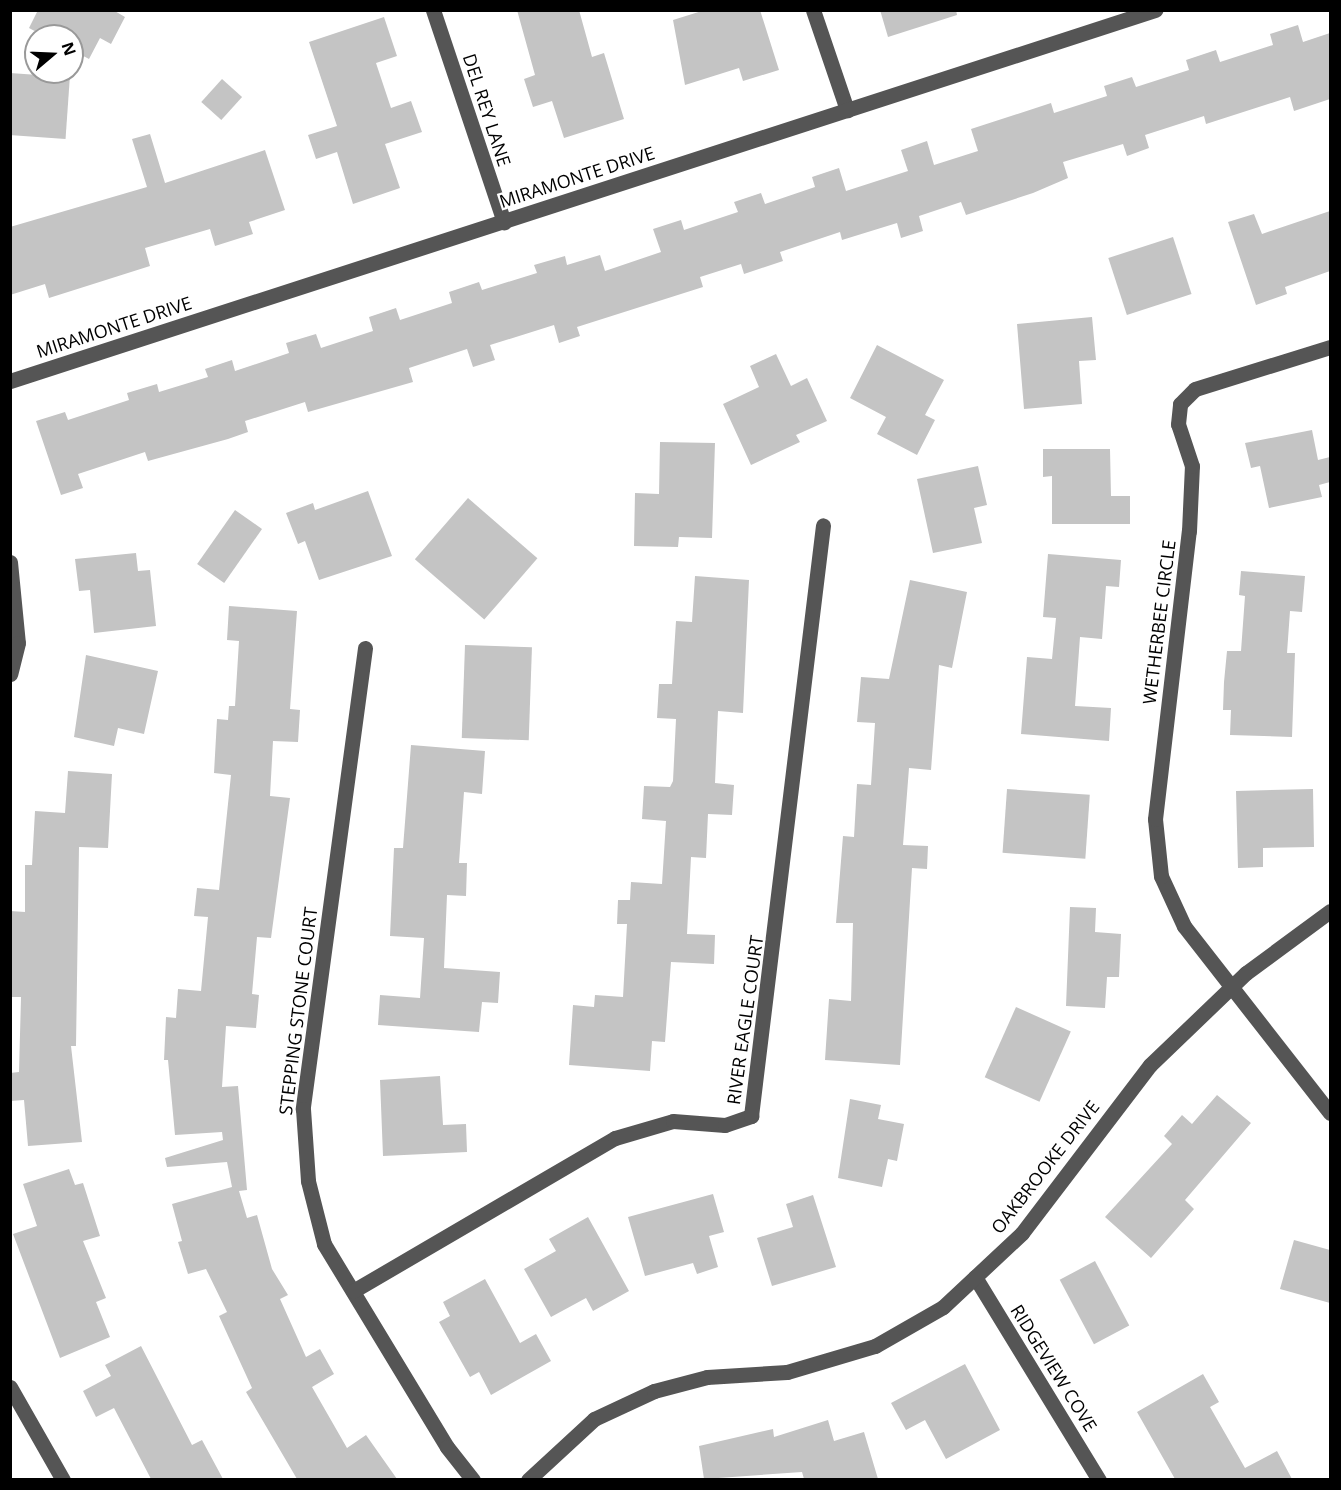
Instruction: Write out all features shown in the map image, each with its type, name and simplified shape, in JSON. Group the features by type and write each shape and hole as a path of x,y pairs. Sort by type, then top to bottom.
{"street":[{"name":"DEL REY LANE","path":"434,10 504,222"},
{"path":"813,10 847,110"},
{"name":"MIRAMONTE DRIVE","path":"10,381 1155,10"},
{"name":"WETHERBEE CIRCLE","path":"1330,347 1195,389 1180,404 1178,424 1192,466 1189,531 1155,819 1161,876 1184,926 1229,989 1330,1113"},
{"name":"RIVER EAGLE COURT","path":"353,1291 615,1138 673,1121 725,1125 751,1116 823,525"},
{"path":"10,562 18,643 10,674"},
{"name":"STEPPING STONE COURT","path":"365,648 303,1109 308,1181 324,1244 447,1447 473,1479"},
{"name":"OAKBROOKE DRIVE","path":"528,1479 594,1419 654,1391 707,1377 787,1372 875,1346 943,1307 1022,1233 1150,1065 1229,989 1330,911"},
{"name":"RIDGEVIEW COVE","path":"975,1277 1099,1479"},
{"path":"10,1387 63,1479"}],"building":[{"path":"38,10 113,10 125,17 111,44 100,38 89,59 84,56 84,24 31,24"},
{"path":"517,10 579,10 592,57 604,53 624,119 564,138 552,101 533,107 524,79 535,75"},
{"path":"705,10 760,10 779,70 743,81 739,68 685,85 673,20"},
{"path":"880,10 956,10 957,15 888,37"},
{"path":"384,17 397,56 376,63 391,108 411,101 422,132 385,144 400,188 353,204 337,152 316,159 308,135 337,126 309,42"},
{"path":"1298,25 1303,42 1330,33 1330,99 1294,111 1290,97 1206,124 1204,116 1145,135 1149,148 1127,156 1123,144 1063,162 1068,178 1033,193 966,215 961,202 919,216 923,231 901,238 897,223 842,240 840,232 780,252 783,261 744,274 741,264 700,277 703,287 577,327 580,336 559,343 554,325 490,345 495,360 473,367 467,349 409,368 413,382 308,412 305,402 245,421 248,432 228,439 148,461 145,452 78,474 83,488 61,495 36,421 65,412 68,420 129,400 127,393 157,384 159,392 208,377 205,369 232,360 235,371 289,353 286,343 316,334 321,348 373,331 369,317 396,308 400,320 452,303 449,292 479,282 482,290 537,273 534,265 565,256 567,265 600,255 605,271 661,252 653,229 681,220 684,230 738,212 734,202 761,193 765,204 815,187 812,177 839,168 846,191 908,171 901,150 927,141 934,165 978,151 971,129 1051,103 1054,113 1107,96 1104,86 1132,77 1136,87 1189,70 1186,60 1216,50 1220,62 1273,45 1270,34"},
{"path":"10,73 24,74 24,84 69,84 66,139 10,135"},
{"path":"222,79 242,97 221,120 201,102"},
{"path":"150,134 165,183 265,150 285,210 249,222 253,234 215,246 210,229 145,248 150,266 49,298 45,284 10,295 10,227 147,187 132,139"},
{"path":"1330,211 1330,271 1285,287 1287,294 1256,305 1228,222 1254,214 1262,234"},
{"path":"1173,237 1192,294 1127,315 1108,258"},
{"path":"1092,317 1096,360 1079,361 1082,404 1024,409 1017,324"},
{"path":"877,345 944,380 925,415 935,420 917,455 877,434 886,417 850,398"},
{"path":"776,354 791,386 807,378 827,421 796,435 800,442 751,465 723,404 759,387 750,366"},
{"path":"1312,430 1318,460 1330,457 1330,482 1319,485 1322,497 1269,508 1260,466 1251,468 1245,443"},
{"path":"660,442 715,443 712,538 679,537 678,547 634,546 635,493 659,494"},
{"path":"1043,449 1110,449 1111,496 1130,496 1130,524 1052,524 1052,476 1043,477"},
{"path":"978,466 987,505 974,508 982,543 933,553 917,479"},
{"path":"368,491 392,556 319,580 305,541 298,544 286,513 313,503 315,510"},
{"path":"468,498 537,558 484,619 415,559"},
{"path":"235,510 262,529 224,583 197,564"},
{"path":"136,553 138,571 150,570 156,626 94,633 90,590 79,591 75,559"},
{"path":"1048,554 1121,560 1119,587 1106,586 1102,639 1080,637 1075,706 1111,708 1109,741 1021,734 1027,657 1052,659 1056,618 1043,617"},
{"path":"1241,571 1305,576 1302,612 1290,611 1287,653 1295,653 1292,737 1230,735 1231,710 1223,710 1224,682 1227,651 1241,651 1245,596 1239,595"},
{"path":"695,576 749,580 743,713 718,711 715,783 734,785 732,815 708,814 706,858 691,857 687,934 715,935 714,964 671,962 665,1042 652,1041 650,1071 569,1065 573,1005 594,1007 595,995 623,997 627,924 617,924 618,900 630,900 631,882 662,884 666,821 642,819 644,786 670,787 673,781 676,719 657,718 659,684 672,684 676,621 692,622"},
{"path":"910,580 967,592 952,668 939,665 931,770 909,768 903,845 928,846 927,869 912,868 900,1065 825,1060 829,999 851,1001 853,923 836,923 843,836 854,837 857,784 871,785 875,723 857,722 861,677 889,679"},
{"path":"229,606 297,611 290,709 300,710 298,742 273,741 270,796 290,798 271,938 257,937 252,994 259,995 256,1028 226,1026 222,1087 238,1086 247,1190 239,1191 247,1218 257,1215 272,1269 288,1295 280,1299 306,1357 320,1349 334,1374 312,1387 347,1448 366,1435 397,1479 297,1479 246,1392 252,1388 219,1316 227,1312 206,1269 188,1274 178,1242 182,1241 172,1204 232,1187 227,1162 167,1167 165,1158 223,1140 222,1132 175,1135 168,1060 164,1060 166,1017 176,1018 178,989 201,991 208,917 194,916 197,888 219,890 231,775 214,773 217,719 228,720 229,706 235,706 239,641 227,640"},
{"path":"465,645 532,647 529,740 462,738"},
{"path":"86,655 158,671 144,734 118,728 114,746 74,737"},
{"path":"411,745 485,751 482,794 464,792 459,863 467,863 466,896 447,895 444,968 500,972 498,1003 482,1002 479,1032 378,1025 380,995 420,998 424,938 390,936 394,848 403,848"},
{"path":"68,771 112,774 108,848 79,847 76,1046 71,1046 82,1142 28,1146 24,1100 10,1101 10,1073 19,1072 21,997 10,997 10,911 25,912 25,865 32,865 35,811 65,813"},
{"path":"1007,789 1090,795 1085,859 1003,853"},
{"path":"1313,789 1314,847 1263,848 1263,867 1238,868 1236,791"},
{"path":"1070,907 1096,908 1095,932 1121,934 1119,977 1107,977 1105,1008 1066,1006"},
{"path":"1016,1007 1071,1031 1039,1102 985,1077"},
{"path":"440,1076 443,1125 466,1124 467,1152 383,1156 380,1080"},
{"path":"1217,1095 1251,1123 1185,1200 1194,1209 1151,1258 1105,1217 1172,1144 1164,1136 1182,1115 1192,1124"},
{"path":"850,1099 881,1105 878,1119 904,1124 897,1161 888,1159 882,1187 838,1178"},
{"path":"69,1169 75,1185 83,1183 100,1236 83,1241 106,1298 96,1302 110,1337 60,1358 13,1234 37,1226 23,1184"},
{"path":"713,1194 724,1232 709,1236 718,1267 697,1274 693,1263 645,1276 628,1217"},
{"path":"813,1195 836,1267 772,1286 757,1238 793,1227 786,1204"},
{"path":"588,1217 629,1291 593,1311 586,1298 551,1317 524,1269 556,1251 549,1239"},
{"path":"1294,1240 1330,1250 1330,1303 1280,1289"},
{"path":"1095,1261 1129,1325 1094,1344 1060,1280"},
{"path":"485,1279 520,1343 536,1334 551,1361 491,1395 479,1372 470,1377 439,1322 450,1316 443,1302"},
{"path":"141,1346 192,1445 202,1440 223,1479 151,1479 114,1408 96,1417 83,1391 111,1376 105,1365"},
{"path":"965,1364 1000,1430 946,1459 925,1420 906,1430 891,1403"},
{"path":"1203,1374 1219,1402 1210,1407 1245,1468 1277,1451 1292,1479 1175,1479 1137,1412"},
{"path":"828,1420 834,1441 864,1432 878,1479 804,1479 802,1472 704,1479 699,1446 773,1429 774,1437"}]}
